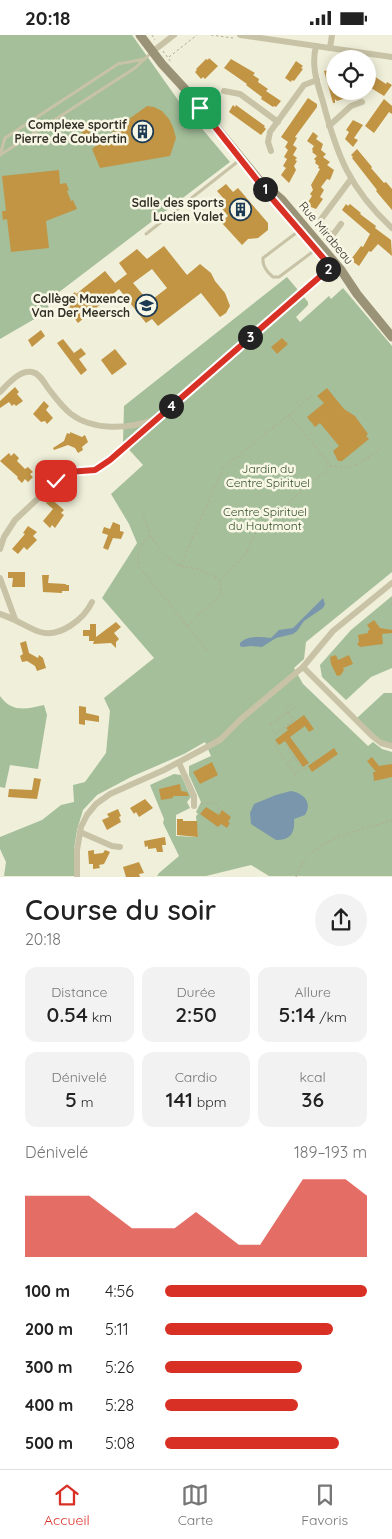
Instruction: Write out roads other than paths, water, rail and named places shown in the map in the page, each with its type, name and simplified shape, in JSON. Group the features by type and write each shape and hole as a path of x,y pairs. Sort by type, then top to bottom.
{"main road":[{"name":"Rue Mirabeau","path":"140,35 155,50 269,195 302,228 392,337"},
{"name":"Rue Mirabeau","path":"147,35 155,50"}],"street":[{"path":"155,50 174,35"},
{"path":"240,35 392,57"},
{"path":"330,48 332,35"},
{"path":"316,46 313,63 336,149 351,179 367,201 392,228"},
{"path":"271,151 268,138 278,121 304,85 317,80"},
{"path":"224,91 233,91 240,94 278,121"},
{"path":"329,126 351,106 362,102"},
{"path":"341,224 332,236 319,222 351,179"},
{"path":"0,549 4,537 15,520 56,481 68,472 91,471 100,467 333,265"},
{"path":"0,392 18,375 32,372 40,377 68,411 86,422 115,426 157,419"},
{"path":"0,579 15,619"},
{"path":"77,877 77,850 82,823 87,815 105,797 179,763 220,739 303,667 333,631 392,583"},
{"path":"0,614 15,619 38,631 53,632 72,624 83,615 92,602"},
{"path":"303,667 372,736 381,743 392,746"},
{"path":"179,763 198,805"},
{"path":"80,832 112,846 120,847"}],"lane":[{"path":"145,59 118,64 4,138 0,155 135,67 145,59 155,50"},
{"path":"146,234 241,159"},
{"path":"302,228 264,258 267,272 273,277 279,277 318,247"}],"water":[{"path":"323,598 325,604 323,608 304,621 293,634 276,638 262,647 240,646 243,640 254,637 271,638 279,630 293,628"},
{"path":"291,791 303,796 308,806 305,815 294,819 293,832 289,837 276,840 251,824 250,813 254,804"}],"place":[{"name":"Complexe sportif Pierre de Coubertin","path":"143,132"},
{"name":"Salle des sports Lucien Valet","path":"240,210"},
{"name":"Collège Maxence Van Der Meersch","path":"146,306"}],"park label":[{"name":"Jardin du Centre Spirituel","path":"268,476"},
{"name":"Centre Spirituel du Hautmont","path":"265,519"}]}
